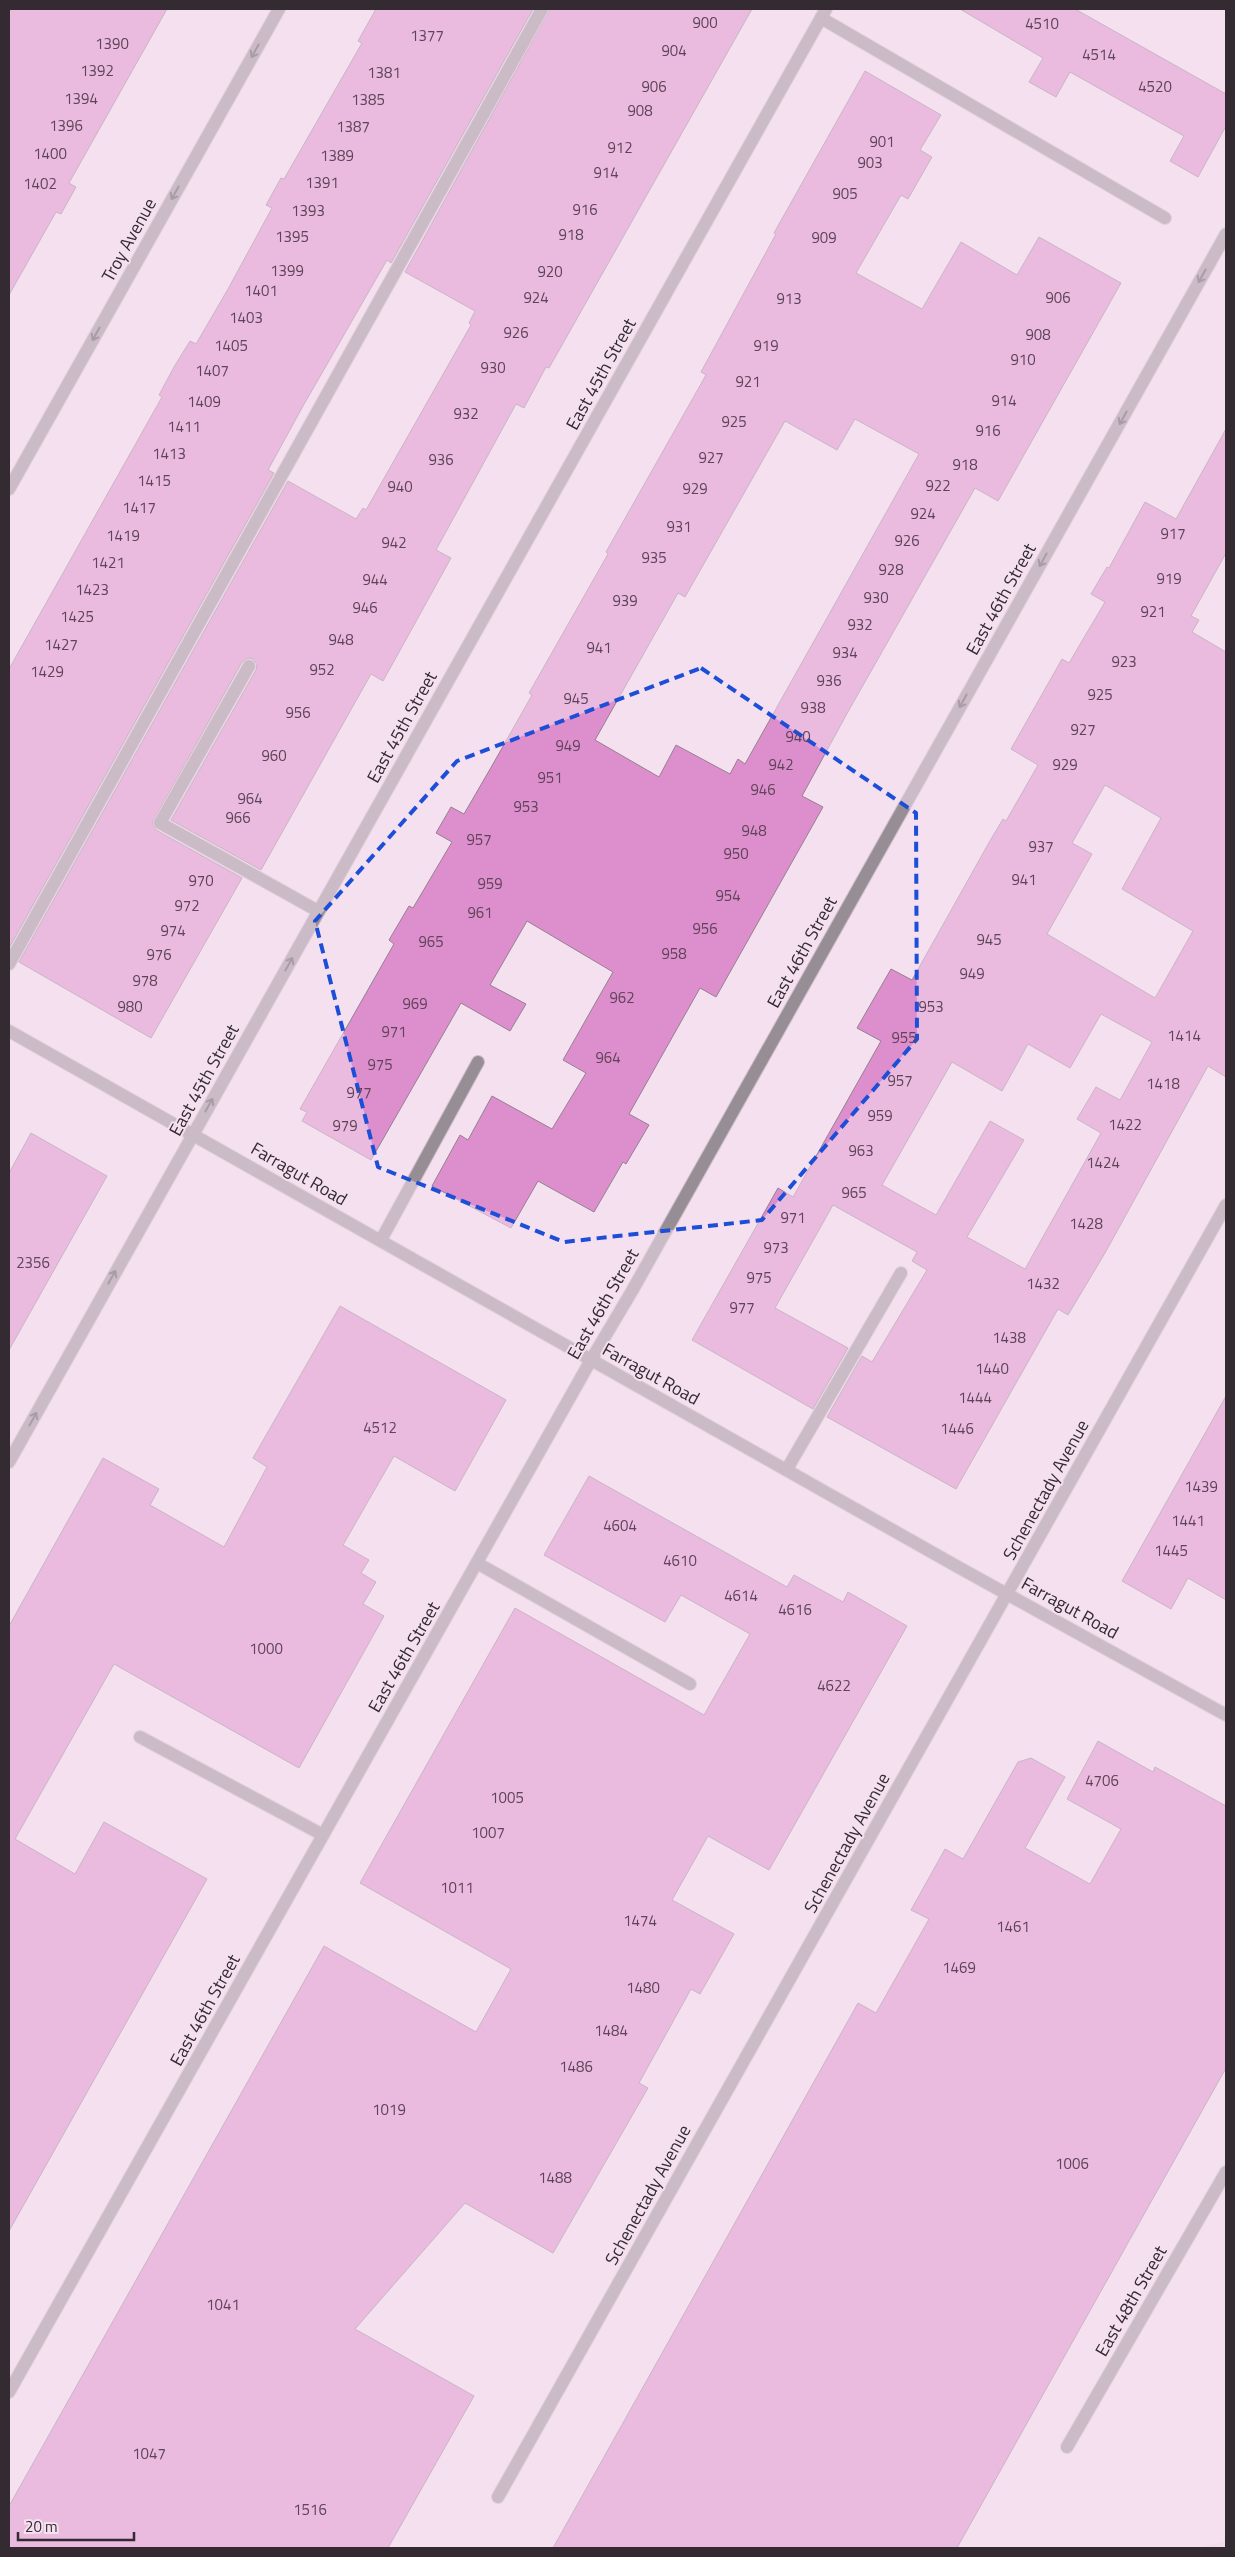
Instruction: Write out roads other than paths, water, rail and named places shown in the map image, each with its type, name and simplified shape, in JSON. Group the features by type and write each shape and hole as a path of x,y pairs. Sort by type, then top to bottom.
{"street":[{"name":"Troy Avenue","path":"9,489 279,9"},
{"path":"9,964 542,9"},
{"path":"823,13 1165,218"},
{"name":"East 45th Street","path":"9,1462 823,13"},
{"name":"East 46th Street","path":"9,2392 590,1360 637,1282 1226,234"},
{"path":"249,666 160,823 318,911"},
{"name":"Farragut Road","path":"9,1031 590,1360 1225,1712"},
{"path":"381,1240 478,1062"},
{"name":"Schenectady Avenue","path":"498,2497 1226,1205"},
{"path":"787,1469 901,1273"},
{"path":"477,1563 690,1684"},
{"path":"140,1738 324,1835"},
{"name":"East 48th Street","path":"1067,2447 1226,2172"}]}
